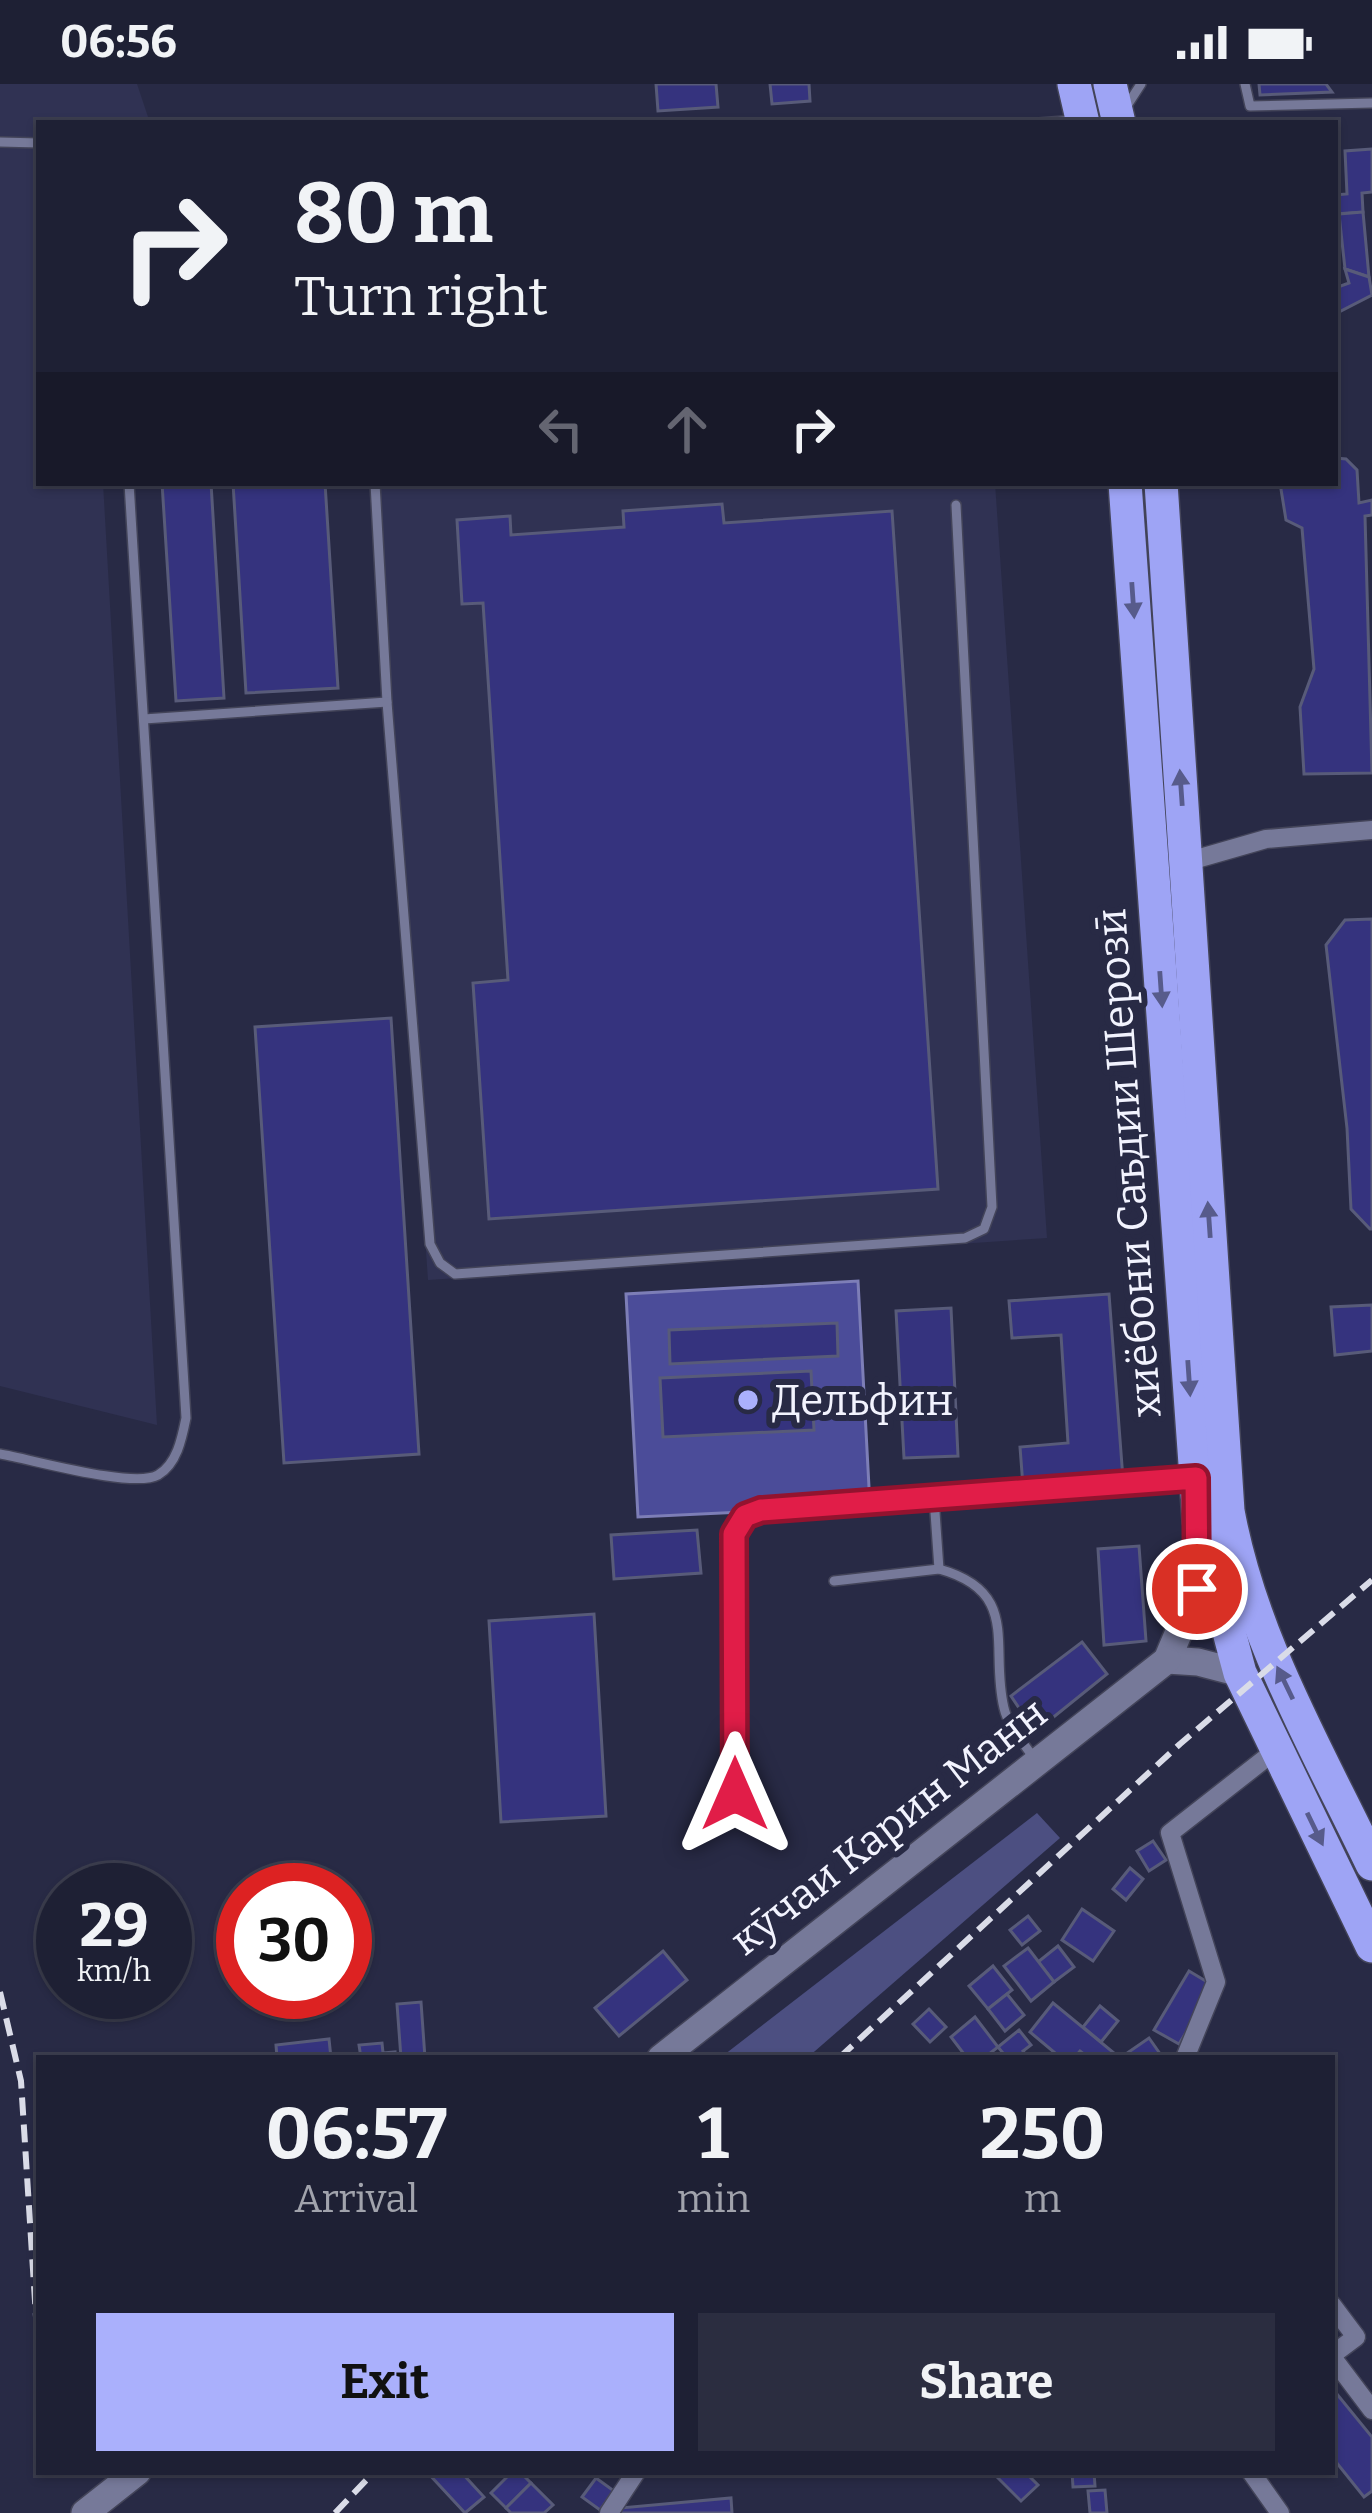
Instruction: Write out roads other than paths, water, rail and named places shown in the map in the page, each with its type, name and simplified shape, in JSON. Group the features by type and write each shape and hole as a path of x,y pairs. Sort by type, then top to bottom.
{"highway":[{"path":"1074,84 1082,120"},
{"name":"хиёбони Саъдии Шерозӣ","path":"1125,486 1199,1520 1240,1672 1372,1946"},
{"name":"хиёбони Саъдии Шерозӣ","path":"1161,486 1228,1511 1237,1561 1278,1669 1372,1864"}],"street":[{"path":"1186,862 1266,839 1372,830"},
{"path":"735,1794 734,1534 745,1516 761,1510 1196,1478"},
{"name":"кӯчаи Карин Манн","path":"665,2055 1167,1660 1197,1589 1199,1520"},
{"path":"1167,1660 1240,1672"},
{"path":"1186,2055 1216,1982 1170,1834 1276,1750"},
{"path":"1335,2309 1356,2337 1335,2354"},
{"path":"1335,2360 1372,2410"},
{"path":"85,2513 133,2475"},
{"path":"609,2513 634,2475"},
{"path":"1253,2475 1280,2513"}],"lane":[{"path":"1246,84 1250,106 1372,103"},
{"path":"0,142 36,142"},
{"path":"0,1454 133,1479 158,1475 181,1449 186,1418 129,486"},
{"path":"375,486 386,702 430,1244 440,1263 455,1274 965,1238 984,1229 992,1207 956,506"},
{"path":"143,719 386,702"},
{"path":"934,1498 939,1569"},
{"path":"834,1581 939,1569 966,1577 999,1621 1004,1714 1037,1761"}],"railway":[{"path":"842,2055 1180,1744 1372,1580"},
{"path":"0,1992 21,2081 36,2317"},
{"path":"335,2513 371,2475"}],"place":[{"name":"Дельфин","path":"748,1400"}]}
